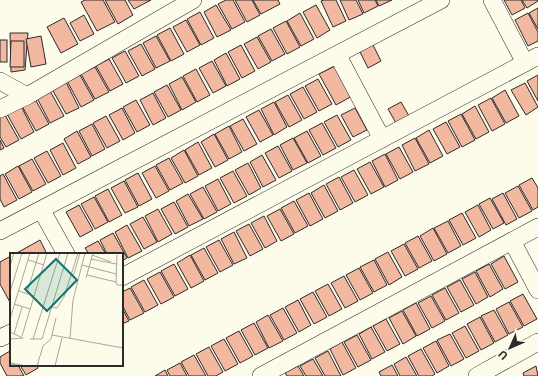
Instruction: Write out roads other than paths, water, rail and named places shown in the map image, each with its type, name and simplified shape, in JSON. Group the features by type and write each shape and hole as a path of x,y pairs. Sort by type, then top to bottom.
{"street":[{"path":"0,109 26,96 193,0"},
{"path":"0,232 338,56 441,0"},
{"path":"123,276 531,60 492,0"},
{"path":"338,56 382,139"},
{"path":"0,82 26,96"},
{"path":"42,211 65,253"},
{"path":"262,376 538,227"},
{"path":"512,241 538,290"},
{"path":"0,338 10,333"},
{"path":"477,376 538,342"}]}
